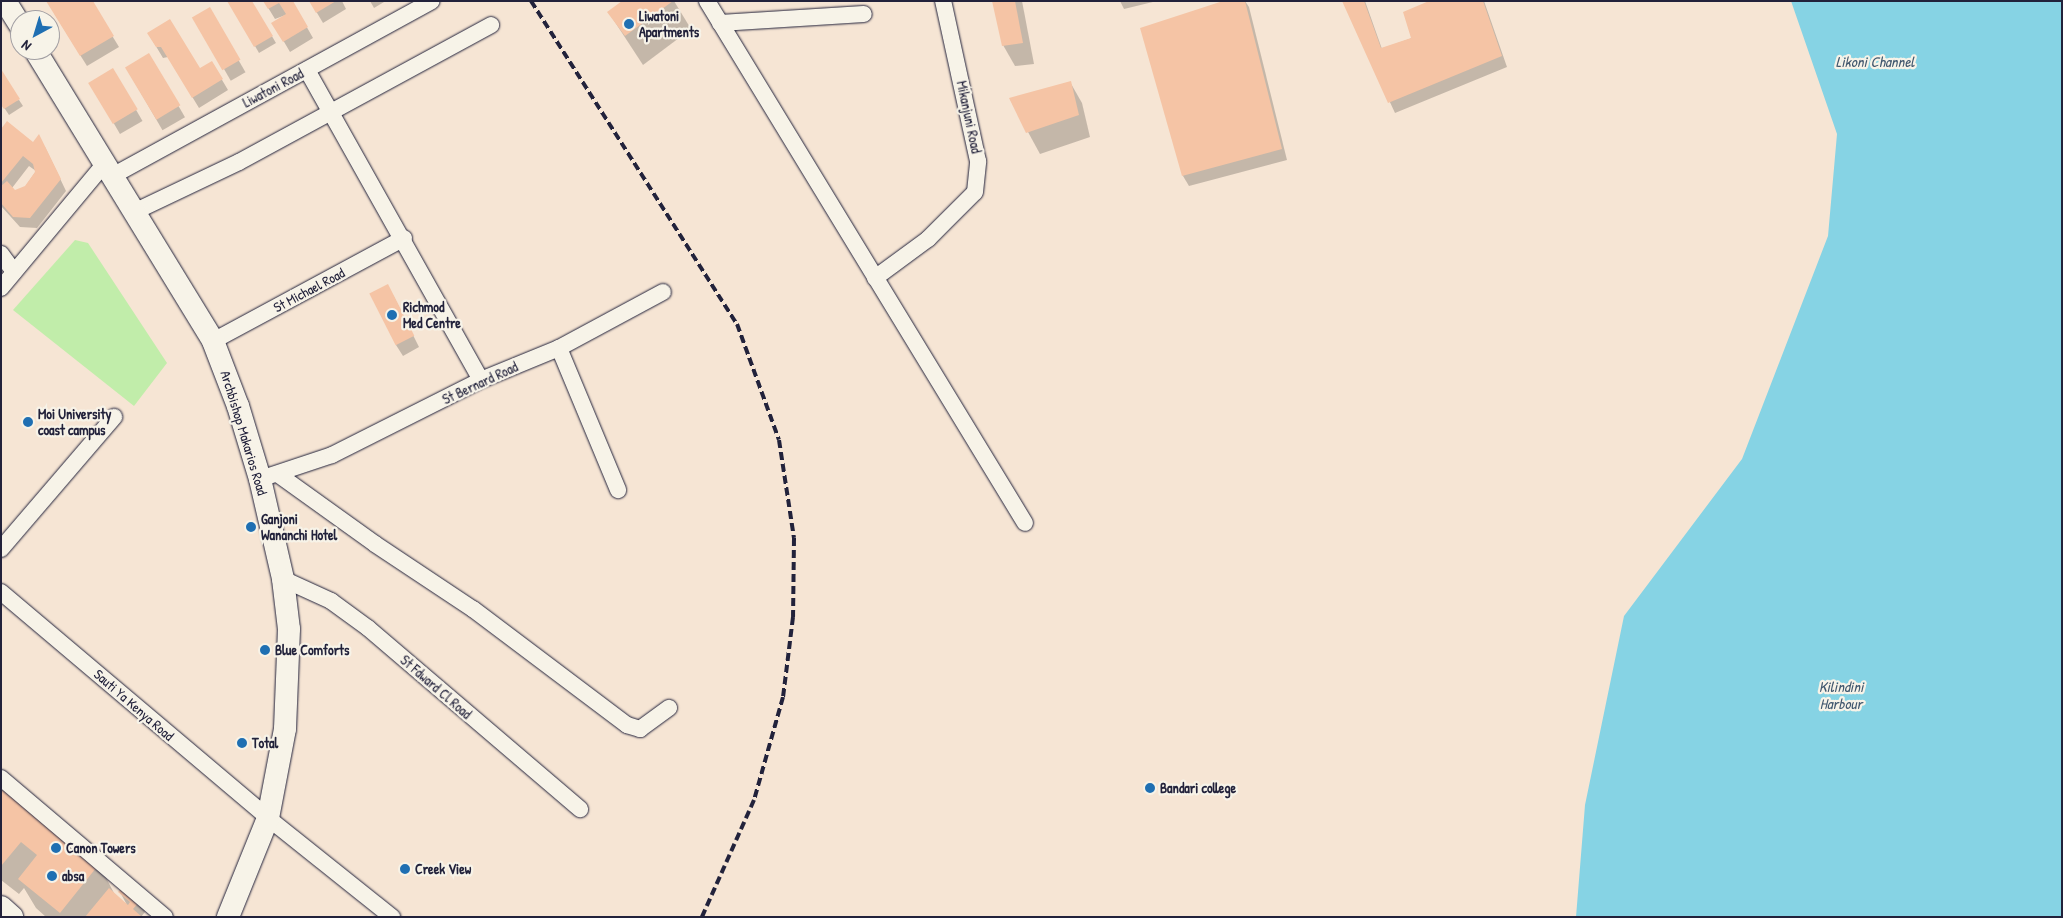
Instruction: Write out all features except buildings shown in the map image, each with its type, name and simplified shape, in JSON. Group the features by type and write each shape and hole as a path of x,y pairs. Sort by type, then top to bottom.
{"street":[{"name":"Liwatoni Road","path":"110,168 307,70 432,1"},
{"path":"706,1 1025,523"},
{"name":"Mikanjuni Road","path":"875,278 928,238 975,192 978,161 943,1"},
{"path":"720,23 864,14"},
{"path":"136,211 239,162 490,25"},
{"name":"Archbishop Makarios Road","path":"42,60 214,341 238,406 270,477 289,629 288,705 268,818 228,917"},
{"path":"307,70 404,238 481,380"},
{"path":"1,288 110,168"},
{"name":"St Michael Road","path":"214,341 404,238"},
{"path":"1,254 14,272"},
{"name":"St Bernard Road","path":"270,477 348,447 481,380 559,348 663,292"},
{"path":"559,348 618,490"},
{"path":"1,549 114,417"},
{"path":"270,477 473,609 627,725 640,729 669,708"},
{"name":"St Fdward Cl Road","path":"283,579 331,601 368,628 580,810"},
{"name":"Sauti Ya Kenya Road","path":"1,592 268,818 392,917"},
{"path":"1,778 165,917"},
{"path":"1,907 12,917"}],"green space":[{"path":"75,240 88,243 167,363 134,406 13,310"}],"water":[{"name":"Kilindini Harbour","path":"1791,1 2062,1 2062,917 1576,917 1585,805 1624,616 1742,459 1828,236 1837,134"}],"railway":[{"path":"531,1 737,324 779,440 794,538 793,617 783,697 754,800 702,917"}],"place":[{"name":"Liwatoni Apartments","path":"629,24"},
{"name":"Richmod Med Centre","path":"392,315"},
{"name":"Moi University coast campus","path":"28,422"},
{"name":"Ganjoni Wananchi Hotel","path":"251,527"},
{"name":"Blue Comforts","path":"265,650"},
{"name":"Total","path":"242,743"},
{"name":"Bandari college","path":"1150,788"},
{"name":"Canon Towers","path":"56,848"},
{"name":"Creek View","path":"405,869"},
{"name":"absa","path":"52,876"}],"water label":[{"name":"Likoni Channel","path":"1875,62"}]}
